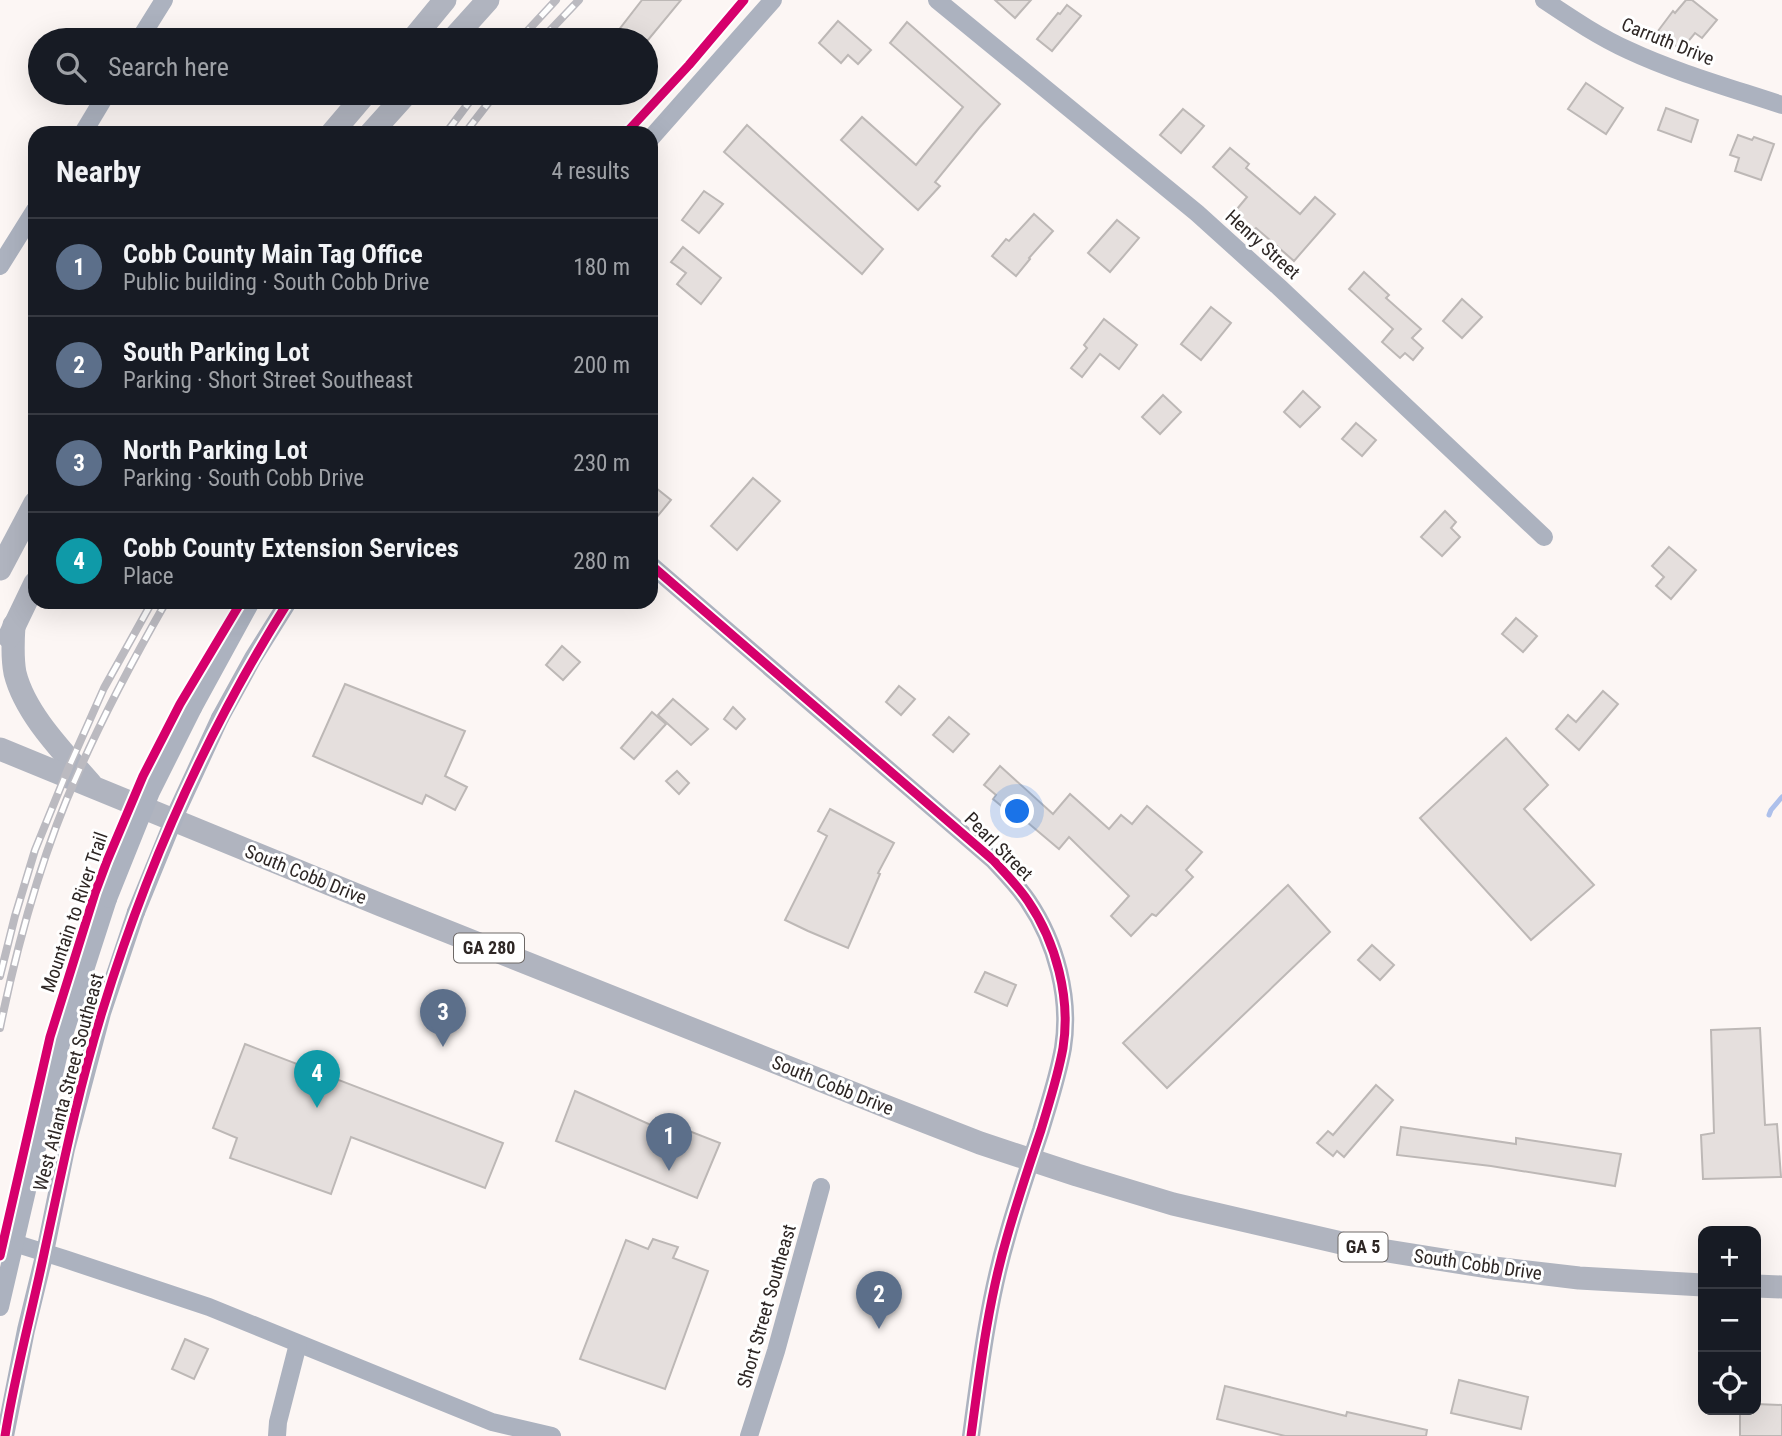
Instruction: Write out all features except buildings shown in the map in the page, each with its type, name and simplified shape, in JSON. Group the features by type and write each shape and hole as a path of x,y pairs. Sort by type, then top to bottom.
{"main road":[{"path":"422,28 445,0"},
{"path":"463,28 488,0"},
{"path":"338,126 356,105"},
{"path":"377,126 396,105"},
{"path":"0,569 28,516"},
{"path":"0,660 28,597"},
{"path":"14,625 13,659 19,687 42,725 94,786"},
{"name":"South Cobb Drive","path":"0,749 393,910 908,1115 1031,1160 1173,1204 1350,1245 1553,1275 1698,1285"},
{"path":"1761,1286 1782,1287"}],"street":[{"path":"146,28 164,0"},
{"path":"658,130 774,0"},
{"name":"Henry Street","path":"937,0 1196,213 1280,288 1544,537"},
{"name":"Carruth Drive","path":"1544,0 1597,34 1628,50 1674,69 1782,106"},
{"path":"87,126 100,105"},
{"path":"0,265 28,221"},
{"name":"Pearl Street","path":"658,571 846,736 976,844 1012,880 1028,901 1056,958 1064,1016 1063,1046 994,1287 971,1436"},
{"name":"West Atlanta Street Southeast","path":"0,1307 61,1044 108,899 150,792 247,609"},
{"name":"West Atlanta Street Southeast","path":"5,1436 66,1149 113,979 136,912 178,809 220,718 284,609"},
{"name":"Short Street Southeast","path":"749,1436 776,1352 821,1187"},
{"path":"14,1243 209,1307 492,1422 552,1436"},
{"path":"277,1436 278,1422 298,1344"}],"waterway":[{"path":"1769,815 1782,797"}],"railway":[{"path":"530,28 556,0"},
{"path":"552,28 579,0"},
{"path":"451,126 467,105"},
{"path":"470,126 487,105"},
{"path":"0,976 35,850 104,688 148,609"},
{"path":"0,1028 14,964 53,834 88,751 162,609"}],"cycle path":[{"path":"658,98 744,0"},
{"path":"632,126 652,105"},
{"path":"658,571 993,860 1028,901 1053,952 1063,990 1063,1048 1050,1100 1000,1261 985,1336 971,1436"},
{"name":"Mountain to River Trail","path":"0,1256 50,1037 95,893 143,776 180,704 237,609"},
{"path":"5,1436 78,1100 119,958 159,852 206,750 231,699 284,609"}],"place":[{"name":"North Parking Lot","path":"443,1047"},
{"name":"Cobb County Extension Services","path":"317,1108"},
{"name":"Cobb County Main Tag Office","path":"669,1171"},
{"name":"South Parking Lot","path":"879,1329"}]}
